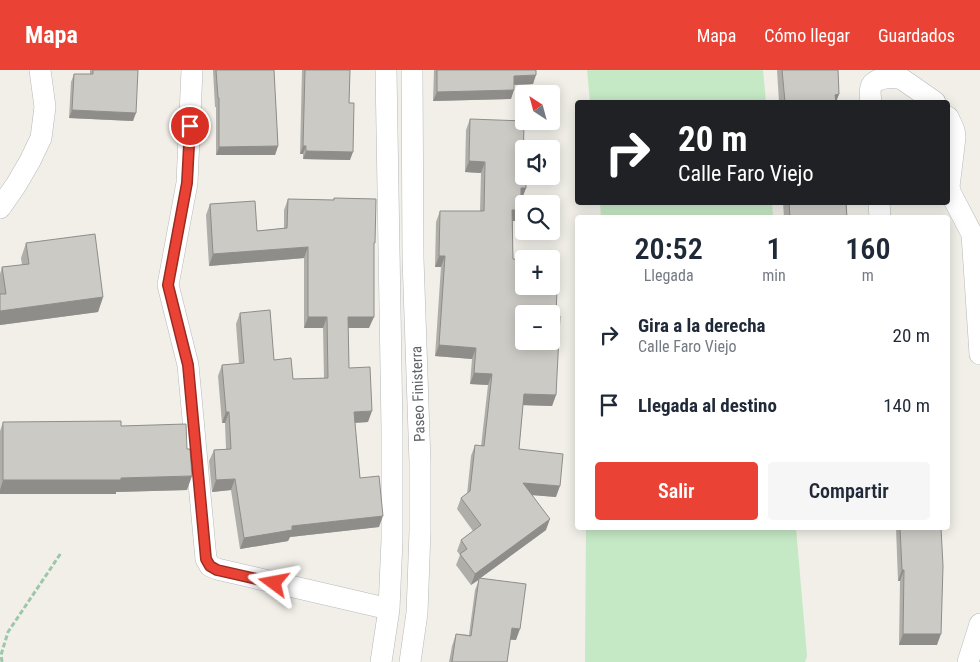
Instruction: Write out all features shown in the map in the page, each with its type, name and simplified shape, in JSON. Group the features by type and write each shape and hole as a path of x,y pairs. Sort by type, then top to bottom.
{"street":[{"path":"0,208 16,185 41,138 44,107 40,70"},
{"path":"192,70 187,183 168,285 188,365 206,559 210,566 217,570 389,609"},
{"name":"Paseo Finisterra","path":"381,662 389,609 392,540 386,70"},
{"name":"Paseo Finisterra","path":"410,662 417,613 420,531 420,463 413,258 412,70"},
{"path":"870,100 870,88 877,80 896,77 902,79 932,100"},
{"path":"950,121 955,137 950,179"},
{"path":"388,126 412,125"},
{"path":"950,190 952,214 976,240 980,354"},
{"path":"968,662 980,624"}],"path":[{"path":"2,662 1,655 8,632 61,554"}],"green space":[{"path":"587,70 763,70 766,100 590,100"},
{"path":"600,205 772,205 773,215 601,215"},
{"path":"586,530 796,530 807,656 805,662 585,662"}],"building":[{"path":"93,70 138,70 136,113 72,110 74,74 93,74"},
{"path":"216,70 274,70 278,146 219,147 219,98"},
{"path":"305,70 350,70 349,103 354,103 353,152 306,151 306,146 303,146"},
{"path":"437,70 536,70 536,75 514,76 514,90 437,92"},
{"path":"782,70 838,70 839,94 835,95 836,100 785,100"},
{"path":"470,119 515,121 515,130 524,130 524,140 515,140 515,185 526,185 526,188 521,188 521,195 515,195 515,210 512,210 515,295 557,295 556,305 515,305 515,350 558,350 556,395 524,394 519,449 563,454 560,486 523,483 550,519 475,574 460,554 467,549 461,540 481,525 461,498 470,491 475,445 484,446 492,374 474,373 476,348 439,345 445,256 439,256 440,211 484,211 485,162 469,161"},
{"path":"334,198 376,199 374,317 348,317 349,368 370,367 372,411 354,412 360,478 379,476 383,516 292,526 292,530 244,538 235,479 216,480 214,450 231,449 229,412 226,412 222,365 244,363 240,313 270,310 274,360 291,358 293,379 328,378 327,317 308,317 308,247 213,254 210,204 255,201 257,231 287,228 288,199 334,200"},
{"path":"789,205 846,205 847,215 790,215"},
{"path":"95,234 103,297 0,311 0,294 6,294 2,267 29,264 26,243"},
{"path":"121,421 121,426 186,424 187,449 190,449 192,476 121,478 121,480 3,480 3,422"},
{"path":"900,530 941,530 943,566 941,634 903,634 904,570 902,570"},
{"path":"479,578 526,584 520,629 512,628 507,662 452,662 456,634 471,636"}],"route":[{"path":"190,126 187,183 168,285 188,365 206,559 210,566 217,570 274,583"}]}
